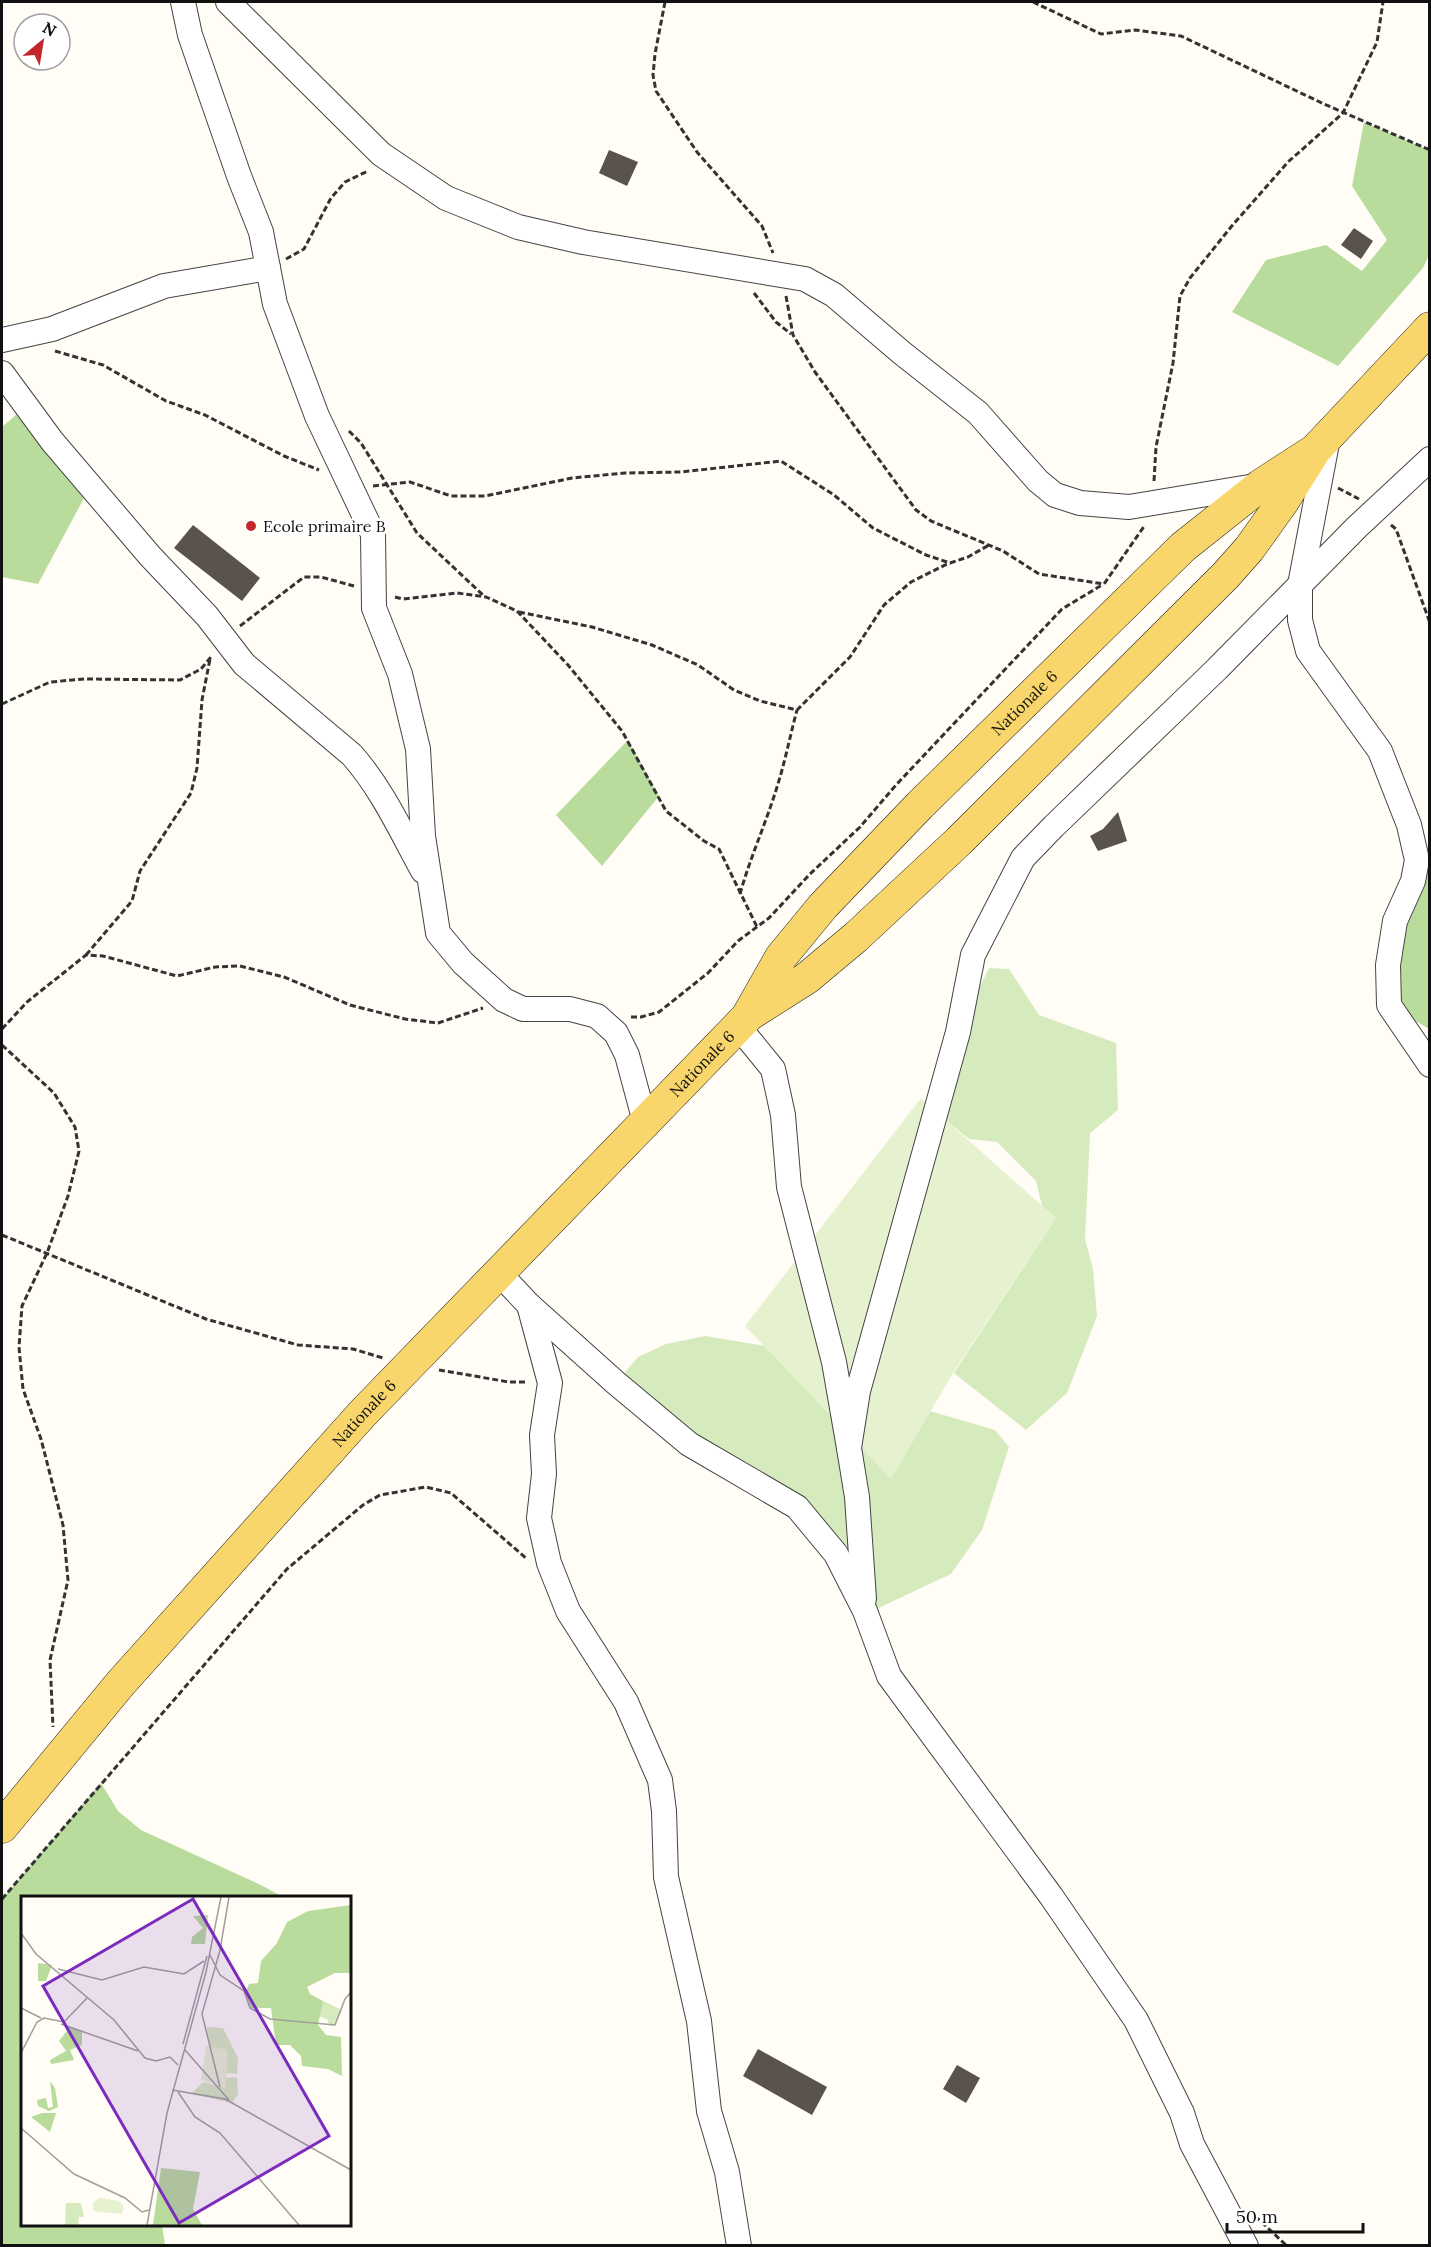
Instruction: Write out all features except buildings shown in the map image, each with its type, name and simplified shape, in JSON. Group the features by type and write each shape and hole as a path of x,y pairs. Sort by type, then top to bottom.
{"main road":[{"name":"Nationale 6","path":"742,1021 807,978 856,938 959,841 1099,703 1249,549 1282,502 1321,454 1430,328"},
{"name":"Nationale 6","path":"2,1827 120,1684 356,1422 742,1021 781,957 823,906 904,822 1183,547 1261,485 1321,454"}],"street":[{"path":"183,2 190,35 261,232 275,304 317,416 373,534 374,608 400,674 418,749 423,836 438,933 463,963 504,1000 523,1009 570,1009 597,1016 616,1033 627,1055 645,1122"},
{"path":"228,2 381,154 447,198 518,227 583,242 805,279 834,296 978,413 1038,482 1055,495 1080,503 1129,507 1261,485"},
{"path":"2,340 52,329 164,286 268,268"},
{"path":"2,373 52,441 150,556 207,616 244,664 352,755 365,770 389,808 431,886"},
{"path":"1321,454 1300,585 1300,620 1308,651 1380,751 1409,825 1417,860 1413,881 1395,921 1388,964 1389,1005 1430,1065"},
{"path":"849,1448 858,1391 955,1043 974,955 1023,858 1377,508 1430,459"},
{"path":"742,1021 773,1069 783,1115 789,1187 834,1362 849,1448 857,1497 865,1611"},
{"path":"499,1273 529,1305 616,1383 689,1444 797,1507 836,1554 865,1611 889,1676 1051,1896 1136,2020 1182,2113 1192,2144 1246,2246"},
{"path":"529,1305 550,1383 542,1435 544,1474 539,1518 546,1552 568,1611 626,1702 660,1780 664,1811 666,1877 699,2021 709,2111 727,2172 739,2246"}],"path":[{"path":"665,2 655,54 653,75 656,91 697,152 762,226 782,275 793,335 815,372 916,510 931,521 1003,551 1039,574 1078,582 1104,584"},
{"path":"1033,2 1101,34 1135,30 1181,36 1343,113 1430,150"},
{"path":"597,1016 641,1017 659,1012 708,973 738,941 769,918 810,874 860,827 1062,609 1104,584 1143,530 1153,503 1156,447 1173,363 1180,296 1190,278 1224,235 1288,162 1343,113 1377,42 1383,2"},
{"path":"268,268 304,249 331,198 345,182 363,172 396,164"},
{"path":"726,266 749,286 776,322 793,335"},
{"path":"54,351 103,365 166,401 205,415 284,456 349,483 380,487 410,482 451,496 485,496 572,478 625,473 681,472 781,461 834,495 873,528 926,555 950,563"},
{"path":"346,429 361,442 417,533 486,597"},
{"path":"1321,454 1396,529 1430,623"},
{"path":"740,894 777,786 797,710 850,657 884,605 911,582 968,557 989,545"},
{"path":"517,611 592,627 652,645 698,665 743,694 760,701 797,710"},
{"path":"2,1029 27,1002 86,955 132,901 140,871 192,794 197,768 202,700 211,657"},
{"path":"86,955 103,956 177,976 215,967 240,966 284,977 350,1005 405,1019 438,1023 504,1000"},
{"path":"2,1045 54,1093 75,1127 79,1151 68,1196 47,1253 22,1306 19,1347 23,1389 41,1439 63,1525 68,1580 50,1660 54,1764"},
{"path":"2,1235 206,1319 298,1345 353,1349 410,1365 510,1382 550,1383"},
{"path":"2,1899 287,1569 363,1506 380,1495 426,1487 451,1493 531,1562"}],"green space":[{"path":"1364,122 1429,150 1429,255 1423,268 1338,366 1232,312 1266,260 1326,245 1362,271 1387,240 1352,186"},
{"path":"26,406 91,485 38,584 2,577 2,427"},
{"path":"628,740 659,796 602,866 556,815"},
{"path":"1429,869 1429,1029 1389,1005 1413,881"},
{"path":"989,968 1009,969 1039,1015 1116,1043 1118,1110 1090,1133 1085,1239 1093,1269 1097,1316 1067,1393 1026,1430 954,1373 1056,1218 1042,1206 1036,1181 997,1142 969,1139 942,1117 958,1032"},
{"path":"921,1098 1056,1218 953,1373 891,1479 745,1326"},
{"path":"705,1336 765,1346 891,1478 930,1411 995,1430 1009,1447 982,1530 951,1574 872,1611 797,1507 616,1383 638,1357 666,1344"},
{"path":"101,1783 118,1811 141,1830 281,1896 21,1896 21,2226 162,2226 165,2245 2,2245 2,1899"}],"place":[{"name":"Ecole primaire B","path":"251,526"}]}
